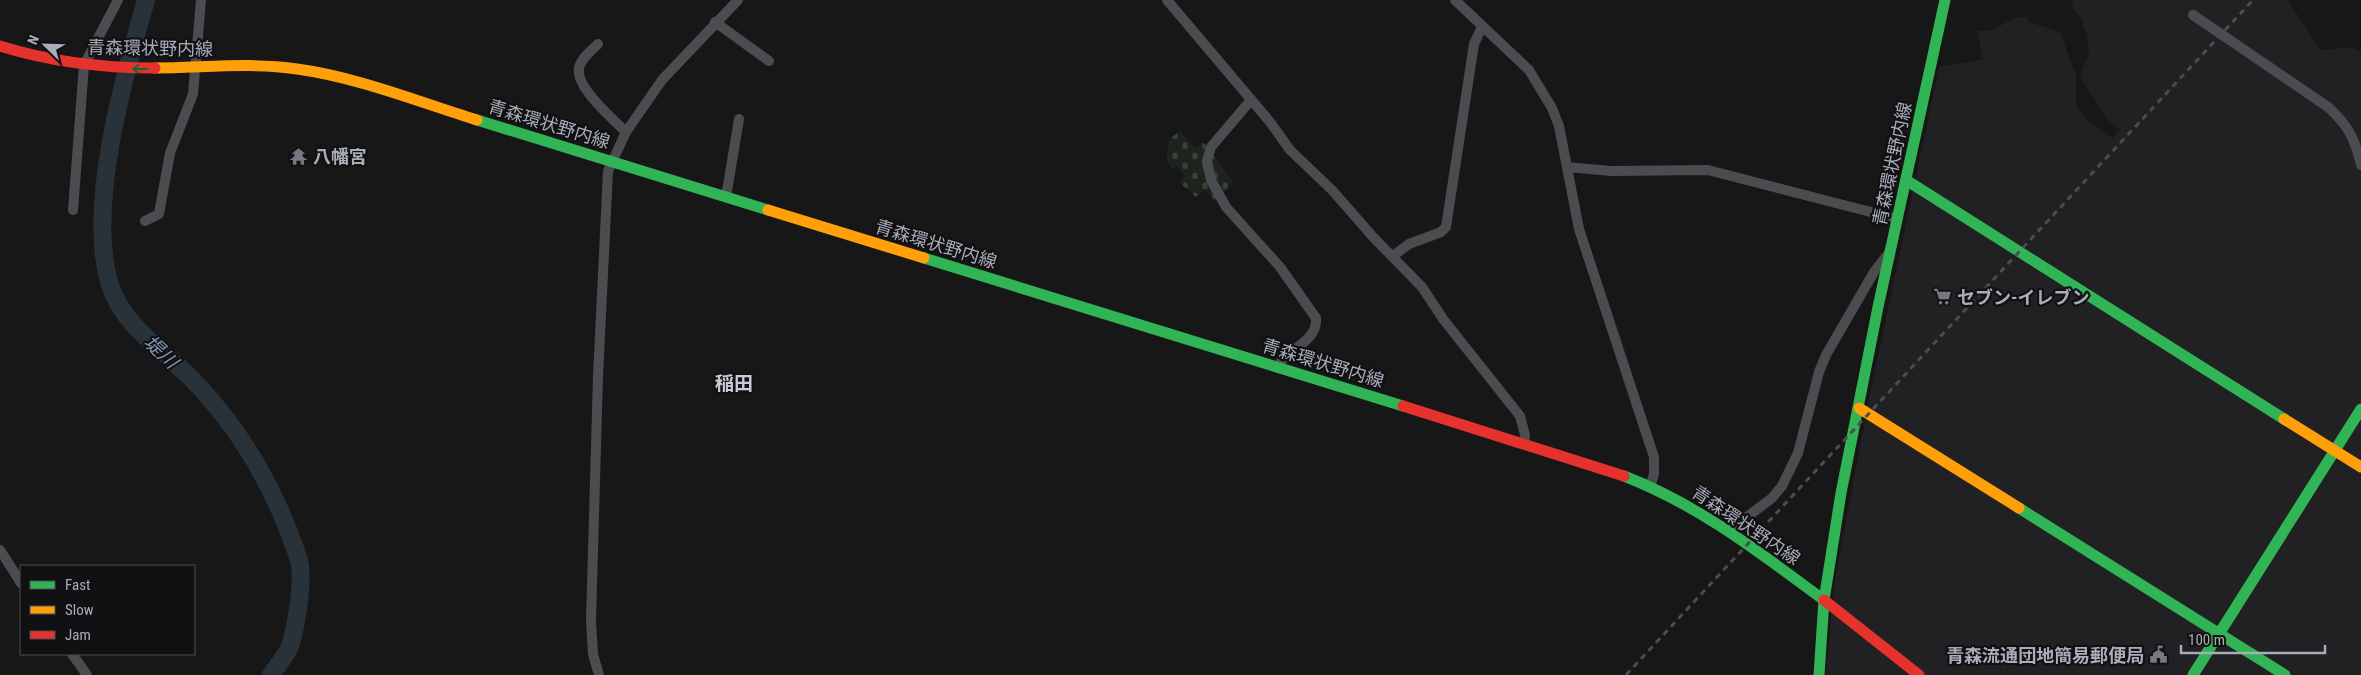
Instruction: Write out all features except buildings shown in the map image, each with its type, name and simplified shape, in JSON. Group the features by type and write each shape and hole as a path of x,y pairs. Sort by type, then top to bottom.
{"main road":[{"name":"青森環状野内線","path":"1819,675 1824,600 1841,493 1945,0"},
{"name":"青森環状野内線","path":"0,46 19,53 99,67 268,66 324,74 1596,466 1650,487 1693,508 1730,530 1824,600"},
{"path":"1906,180 2361,467"},
{"path":"1859,408 2285,675"},
{"path":"2193,675 2361,408"},
{"path":"1824,600 1919,675"}],"street":[{"path":"73,210 74,183 80,140 84,65 118,0"},
{"path":"144,221 159,214 170,153 193,94 201,0"},
{"path":"599,675 593,654 591,621 604,230 606,182 610,162 626,132 662,80 715,22 738,0"},
{"path":"1167,0 1251,100 1290,150 1332,190 1422,287 1442,318 1520,416 1525,435 1524,444"},
{"path":"1456,0 1482,27 1520,60 1535,79 1559,126 1579,229 1654,457 1654,474 1650,487"},
{"path":"2193,15 2328,107 2343,120 2351,133 2361,165"},
{"path":"715,22 769,61"},
{"path":"1393,256 1408,244 1441,232 1446,227 1474,44 1482,27"},
{"path":"598,44 580,63 579,78 592,96 626,132"},
{"path":"1251,100 1211,147 1207,161 1211,180 1223,202 1280,267 1316,318 1317,325 1310,338 1283,358 1278,368"},
{"path":"726,197 738,119"},
{"path":"1567,167 1611,171 1708,170 1898,219"},
{"path":"1730,530 1772,498 1782,486 1798,453 1819,372 1826,355 1874,272 1892,250"},
{"path":"0,550 20,581"},
{"path":"73,655 87,675"}],"shaded area":[{"path":"2073,0 2288,0 2320,50 2353,47 2361,52 2361,675 1826,675 1834,585 1869,399 1939,67 1983,59 1977,31 1993,30 2012,19 2027,16 2028,22 2060,32 2076,75 2076,106 2086,119 2112,138 2120,129 2107,120 2080,74 2089,54 2087,37 2081,18 2072,7"}],"green space":[{"path":"1180,131 1195,148 1203,142 1233,182 1215,202 1205,190 1196,197 1179,182 1185,176 1177,166 1172,169 1166,160 1169,139"}],"waterway":[{"name":"堤川","path":"146,0 128,66 111,142 102,219 104,254 110,285 124,313 144,336 191,378 222,413 259,469 289,532 299,561 301,579 299,604 290,646 271,675"}],"railway":[{"path":"1626,675 2253,0"}],"traffic: fast":[{"path":"1819,675 1824,600 1841,493 1878,307 1945,0"},
{"path":"477,120 768,210"},
{"path":"1906,180 2284,419"},
{"path":"924,258 1403,406"},
{"path":"2193,675 2361,409"},
{"path":"1624,476 1678,501 1728,531 1824,600"},
{"path":"2019,508 2285,675"}],"traffic: slow":[{"path":"155,68 262,66 297,69 365,84 477,120"},
{"path":"768,210 924,258"},
{"path":"1859,408 2019,508"},
{"path":"2284,419 2361,467"}],"traffic: jam":[{"path":"0,46 19,52 77,63 155,68"},
{"path":"1403,406 1624,476"},
{"path":"1824,600 1919,675"}],"place":[{"name":"八幡宮","path":"299,156"},
{"name":"セブン-イレブン","path":"1943,297"},
{"name":"青森流通団地簡易郵便局","path":"2158,655"}],"district":[{"name":"稲田","path":"734,383"}]}
